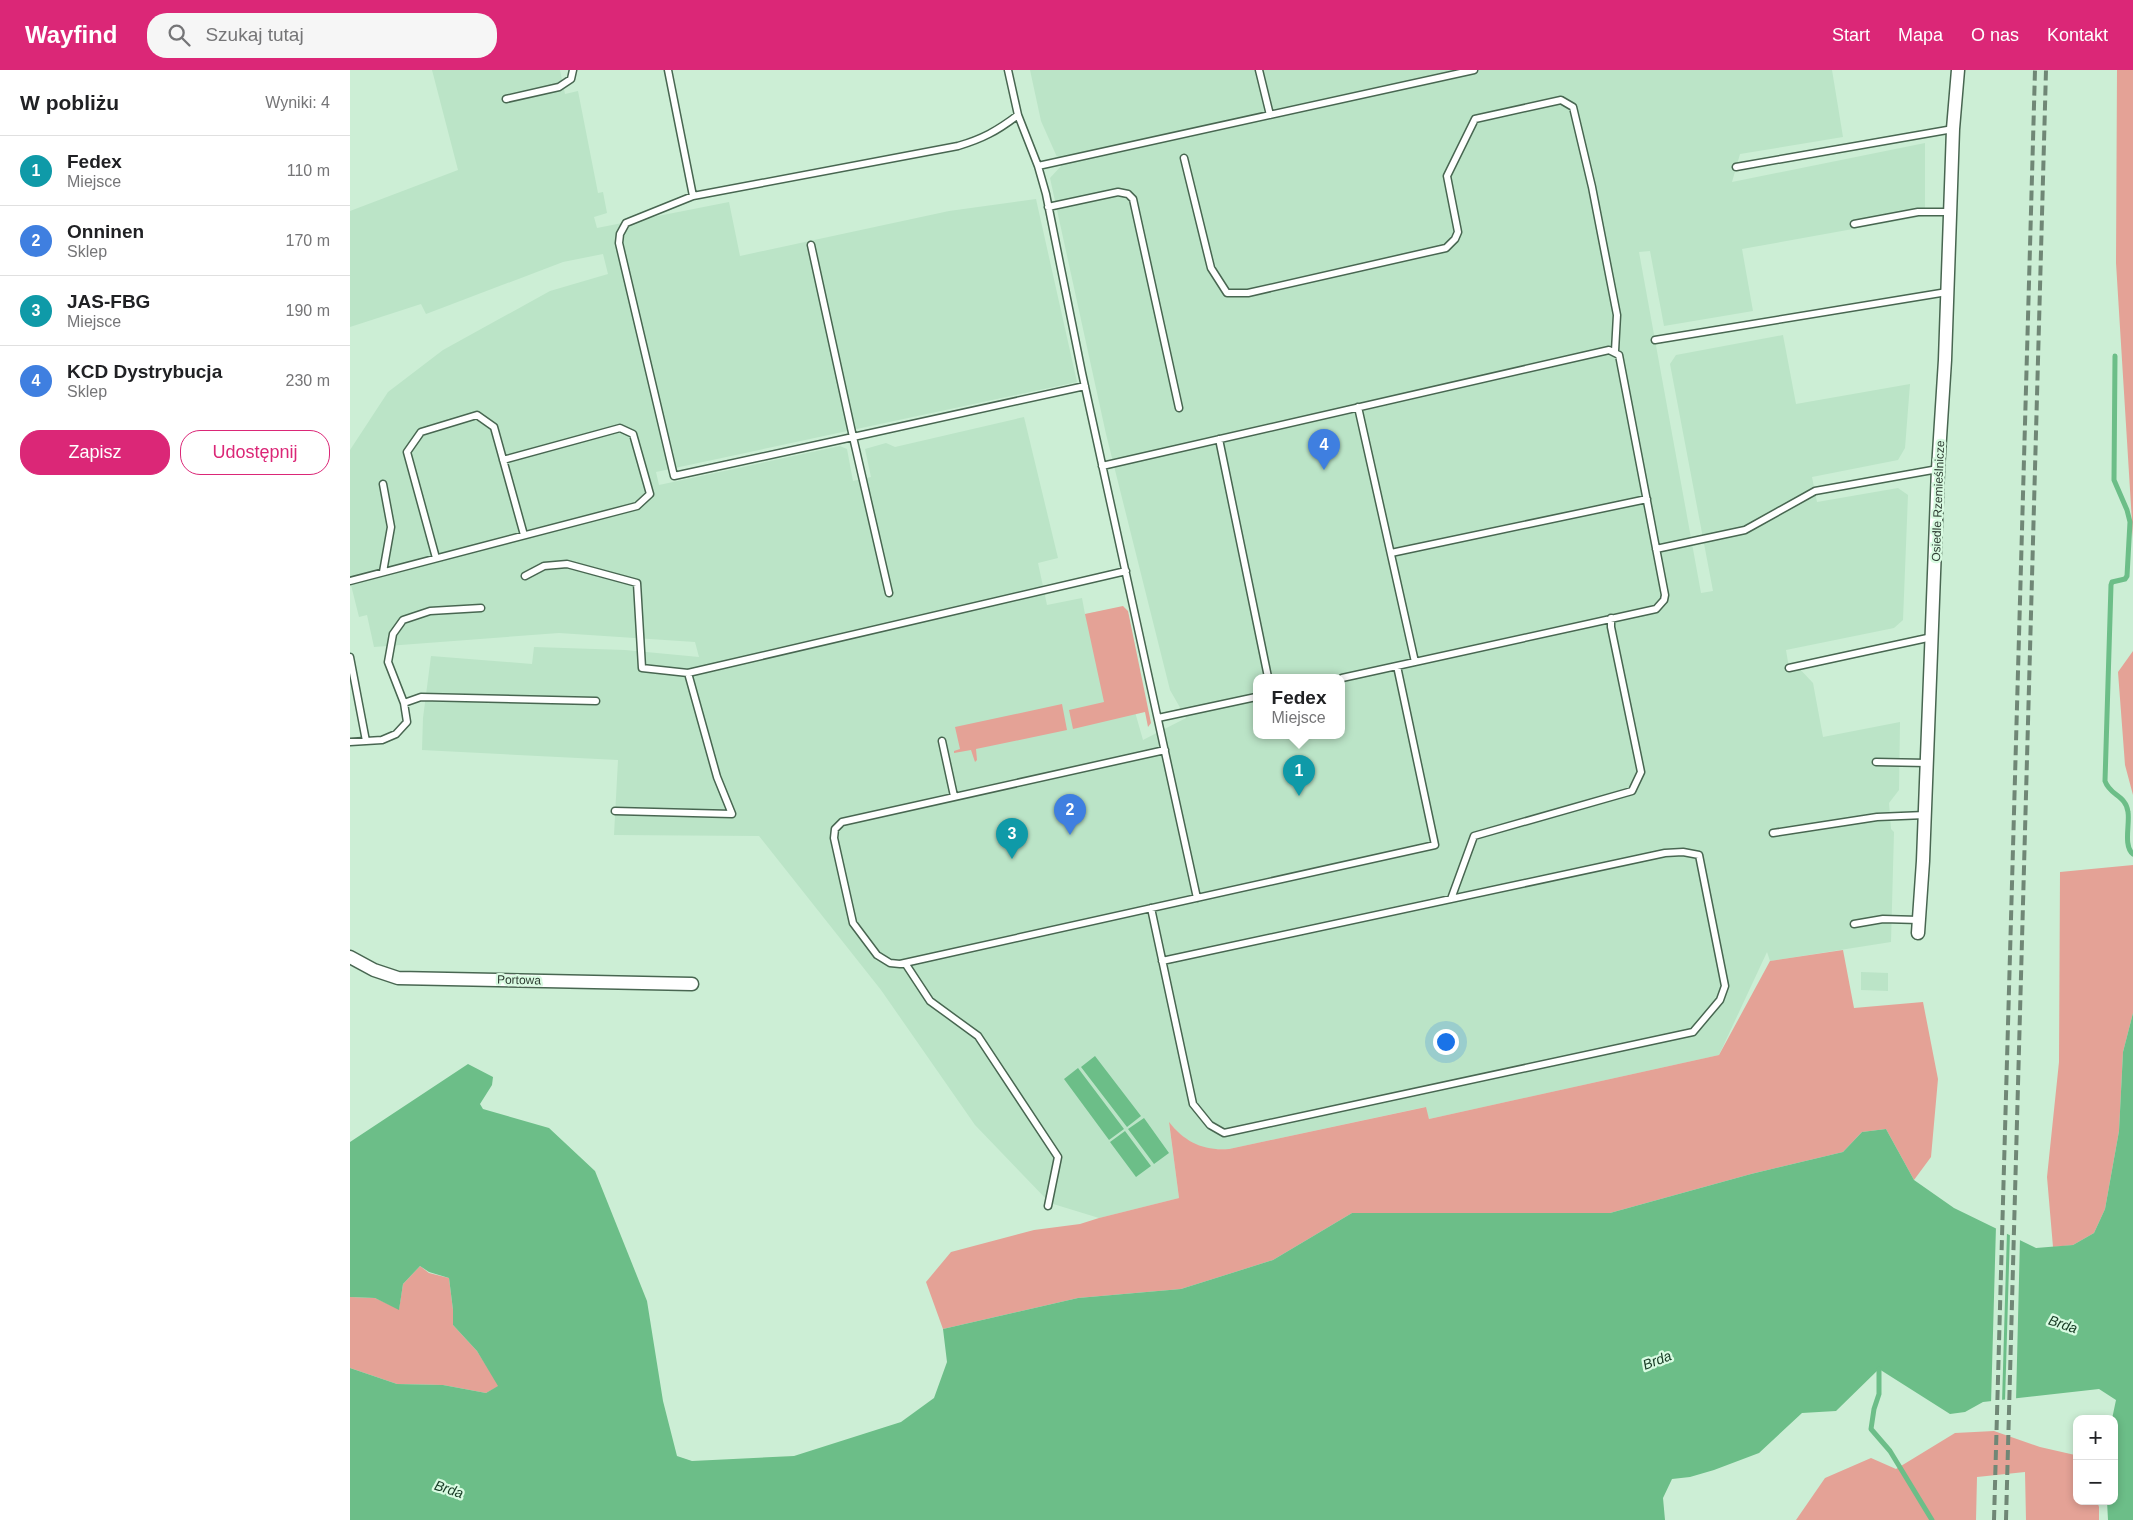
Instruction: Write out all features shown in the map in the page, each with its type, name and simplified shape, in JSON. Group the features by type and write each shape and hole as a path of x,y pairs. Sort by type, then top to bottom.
{"street":[{"name":"Osiedle Rzemieślnicze","path":"1919,927 1933,637 1938,468 1953,129 1958,70"},
{"name":"Portowa","path":"350,957 355,962 398,978 692,984"}],"lane":[{"path":"506,100 559,87 571,79 572,70"},
{"path":"668,70 693,196"},
{"path":"1008,70 1018,116 1038,166 1048,207 1102,466 1197,898"},
{"path":"1259,70 1270,115"},
{"path":"1038,166 1474,70"},
{"path":"1184,158 1211,268 1227,293 1248,293 1446,248 1455,240 1458,232 1447,176 1476,119 1561,100 1573,107 1592,187 1617,315 1615,351"},
{"path":"1018,116 999,130 982,139 958,146 693,196 626,223 620,234 619,243 674,476 1085,386"},
{"path":"1736,167 1953,129"},
{"path":"1048,207 1118,192 1128,194 1133,199 1179,408"},
{"path":"1854,224 1918,212 1950,212"},
{"path":"811,245 852,437 889,594"},
{"path":"1655,340 1947,292"},
{"path":"1102,466 1610,350 1615,351 1619,355 1665,595 1664,600 1656,609 1345,677"},
{"path":"1358,407 1415,662"},
{"path":"436,558 407,452 421,432 477,415 494,427 524,535"},
{"path":"350,581 637,506 650,494 633,434 620,428 503,460"},
{"path":"1219,439 1267,674"},
{"path":"1656,549 1745,530 1815,491 1938,468"},
{"path":"383,484 391,527 383,572"},
{"path":"1391,553 1647,500"},
{"path":"525,576 544,566 567,564 636,583 642,668 688,673 1126,571"},
{"path":"350,742 382,740 396,734 407,722 404,703 388,662 392,634 403,620 430,612 481,608"},
{"path":"1451,899 1474,836 1632,791 1641,772 1611,627 1611,618"},
{"path":"1789,668 1933,637"},
{"path":"350,657 366,741"},
{"path":"1165,750 842,822 835,829 834,838 853,923 877,955 890,963 905,963 1435,845 1397,666"},
{"path":"615,812 732,814 717,777 688,673"},
{"path":"404,703 420,697 596,701"},
{"path":"1158,718 1253,698"},
{"path":"942,741 954,796"},
{"path":"1876,762 1927,763"},
{"path":"1773,833 1877,817 1924,815"},
{"path":"1151,908 1162,961 1194,1104 1210,1125 1224,1133 1694,1032 1720,1000 1725,986 1699,855 1682,852 1664,853 1162,961"},
{"path":"1854,924 1883,919 1919,927"},
{"path":"905,963 930,1001 978,1036 1058,1156 1048,1206"}],"shaded area":[{"path":"432,70 560,70 565,94 578,91 598,193 603,192 607,213 594,217 597,228 729,202 740,256 949,211 1036,199 1077,382 656,472 659,485 840,446 847,449 853,481 871,477 865,449 886,443 895,447 1024,417 1058,558 1038,563 1047,605 1082,598 1085,614 1117,608 1135,712 1143,740 1186,718 1170,690 1106,434 1050,178 1061,166 1041,121 1030,70 1832,70 1843,137 1740,154 1732,182 1925,143 1925,216 1742,249 1753,311 1664,326 1650,251 1639,252 1701,593 1713,591 1670,364 1676,355 1783,335 1796,404 1910,384 1905,448 1898,460 1812,477 1817,502 1898,488 1908,495 1903,620 1894,628 1786,650 1789,668 1797,666 1813,683 1823,737 1900,722 1899,790 1889,803 1891,829 1894,832 1891,942 1770,961 1767,952 1719,1055 1429,1119 1425,1107 1229,1149 1206,1149 1194,1144 1184,1138 1169,1123 1179,1198 1099,1218 1050,1203 975,1125 881,990 759,836 614,835 618,760 422,750 423,718 431,656 532,664 534,647 625,650 699,657 695,642 559,633 374,647 367,615 359,617 350,581 350,450 388,392 443,350 550,291 608,274 603,254 563,262 426,314 421,304 350,327 350,211 458,170"},
{"path":"2117,70 2133,70 2133,538 2116,263"},
{"path":"1123,606 1128,611 1151,723 1148,727 1145,712 1073,729 1069,710 1104,702 1085,614"},
{"path":"2133,651 2133,795 2125,765 2118,672"},
{"path":"1062,704 1067,730 976,749 977,760 975,762 971,750 954,753 954,751 960,749 955,727"},
{"path":"2133,865 2133,1013 2123,1052 2119,1131 2105,1209 2094,1233 2073,1245 2053,1247 2047,1177 2059,1062 2060,872"},
{"path":"1843,950 1854,1008 1923,1002 1938,1079 1931,1157 1914,1180 1886,1129 1862,1132 1843,1152 1751,1174 1610,1213 1352,1213 1273,1260 1181,1289 1078,1298 943,1329 926,1282 951,1252 1034,1230 1080,1224 1179,1198 1169,1122 1181,1135 1195,1144 1203,1147 1229,1149 1426,1107 1429,1119 1719,1055 1770,961"},
{"path":"1861,972 1888,973 1888,991 1861,990"},
{"path":"420,1266 429,1273 449,1278 453,1325 477,1351 499,1386 486,1393 443,1385 397,1384 350,1368 350,1297 375,1298 399,1309 403,1284"},
{"path":"1994,1431 2040,1447 2073,1455 2073,1505 2098,1505 2099,1520 2026,1520 2025,1472 1977,1477 1976,1520 1796,1520 1825,1478 1871,1458 1896,1469 1955,1433"}],"water":[{"name":"Brda","path":"2133,1013 2133,1520 2108,1520 2107,1505 2118,1505 2118,1415 2113,1415 2116,1400 2099,1389 1983,1402 1965,1412 1950,1414 1879,1369 1836,1411 1802,1413 1759,1453 1714,1470 1690,1477 1672,1479 1663,1498 1665,1520 350,1520 350,1368 397,1384 443,1385 486,1393 498,1386 477,1351 453,1325 449,1278 429,1272 420,1266 403,1284 399,1310 375,1298 350,1297 350,1142 468,1064 493,1077 492,1085 480,1104 483,1109 549,1128 595,1171 647,1301 663,1401 677,1456 692,1461 794,1456 901,1422 934,1398 947,1362 943,1329 1078,1298 1181,1289 1273,1260 1352,1213 1610,1213 1751,1174 1843,1152 1862,1132 1886,1129 1914,1180 1954,1208 2036,1248 2073,1245 2094,1233 2105,1209 2119,1131 2123,1052"},
{"path":"1095,1056 1141,1116 1127,1127 1081,1067"},
{"path":"1078,1068 1124,1129 1109,1140 1064,1079"},
{"path":"1144,1118 1169,1153 1154,1164 1128,1129"},
{"path":"1125,1131 1151,1166 1136,1177 1110,1142"}],"pier":[{"path":"1996,1226 2007,1231 2002,1403 1991,1404"},
{"path":"2010,1232 2020,1238 2016,1401 2005,1402"}],"waterway":[{"path":"2115,356 2114,480 2130,522 2127,576 2125,579 2112,582 2111,585 2105,781 2110,790 2127,806 2128,846 2133,854"},
{"path":"1879,1369 1879,1394 1874,1409 1871,1429 1890,1451 1932,1520"}],"railway":[{"path":"1994,1520 2035,70"},
{"path":"2006,1520 2046,70"}],"place":[{"name":"KCD Dystrybucja","path":"1324,470"},
{"name":"Fedex","path":"1299,796"},
{"name":"Onninen","path":"1070,835"},
{"name":"JAS-FBG","path":"1012,859"}]}
